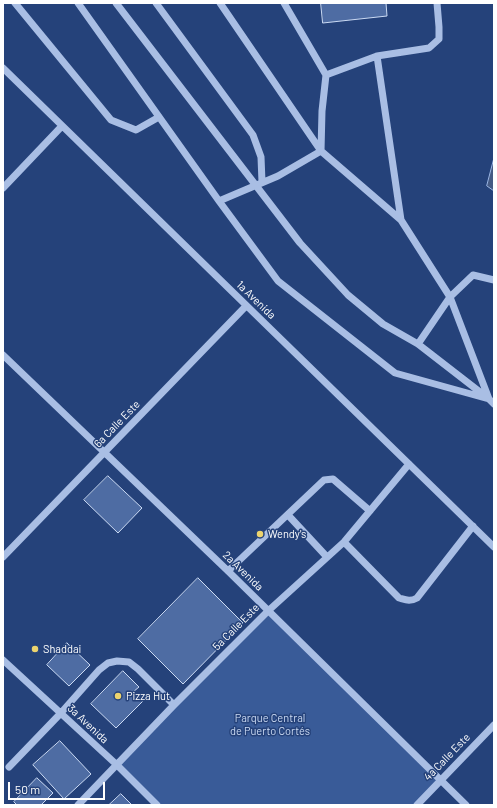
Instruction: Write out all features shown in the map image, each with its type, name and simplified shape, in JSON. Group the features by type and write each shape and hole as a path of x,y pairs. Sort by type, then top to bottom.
{"street":[{"path":"14,3 110,120 136,130 159,117"},
{"path":"78,3 278,281 395,373 491,402"},
{"path":"116,3 258,184 300,243 348,295 383,324 418,344 491,402"},
{"path":"156,3 253,135 262,157 258,184"},
{"path":"220,3 321,151 401,220 450,297 491,402"},
{"path":"284,3 326,75 322,111 321,151"},
{"path":"326,75 377,56 429,48 439,39 437,3"},
{"path":"377,56 401,220"},
{"name":"1a Avenida","path":"3,68 494,547"},
{"path":"3,188 62,126"},
{"path":"219,200 278,176 321,151"},
{"path":"418,344 450,297 473,275 494,280"},
{"name":"6a Calle Este","path":"3,557 246,306"},
{"name":"2a Avenida","path":"3,355 228,571 466,805"},
{"name":"5a Calle Este","path":"78,805 174,705 268,611 344,542 409,464"},
{"path":"228,571 324,480 333,479 370,511"},
{"path":"288,514 327,557"},
{"path":"344,542 399,598 408,601 417,598 473,526"},
{"name":"3a Avenida","path":"3,660 157,805"},
{"path":"8,767 60,714 99,670 108,663 117,661 129,662 174,705"},
{"name":"4a Calle Este","path":"417,805 494,725"}],"green space":[{"name":"Parque Central de Puerto Cortés","path":"268,611 441,780 417,805 157,805 117,765"}],"shaded area":[{"path":"494,158 494,191 487,186"}],"building":[{"path":"321,3 386,3 387,16 323,23"},
{"path":"108,476 142,508 118,533 84,500"},
{"path":"198,578 243,623 183,684 138,639"},
{"path":"67,643 90,665 69,686 47,665"},
{"name":"Pizza Hut","path":"123,671 139,687 133,692 143,701 116,728 91,704"},
{"path":"60,741 91,774 64,799 33,765"},
{"path":"37,778 53,793 41,805 17,805 14,802"},
{"path":"121,794 132,805 109,805"}],"place":[{"name":"Wendy's","path":"260,534"},
{"name":"Shaddai","path":"35,649"},
{"name":"Pizza Hut","path":"118,696"}]}
